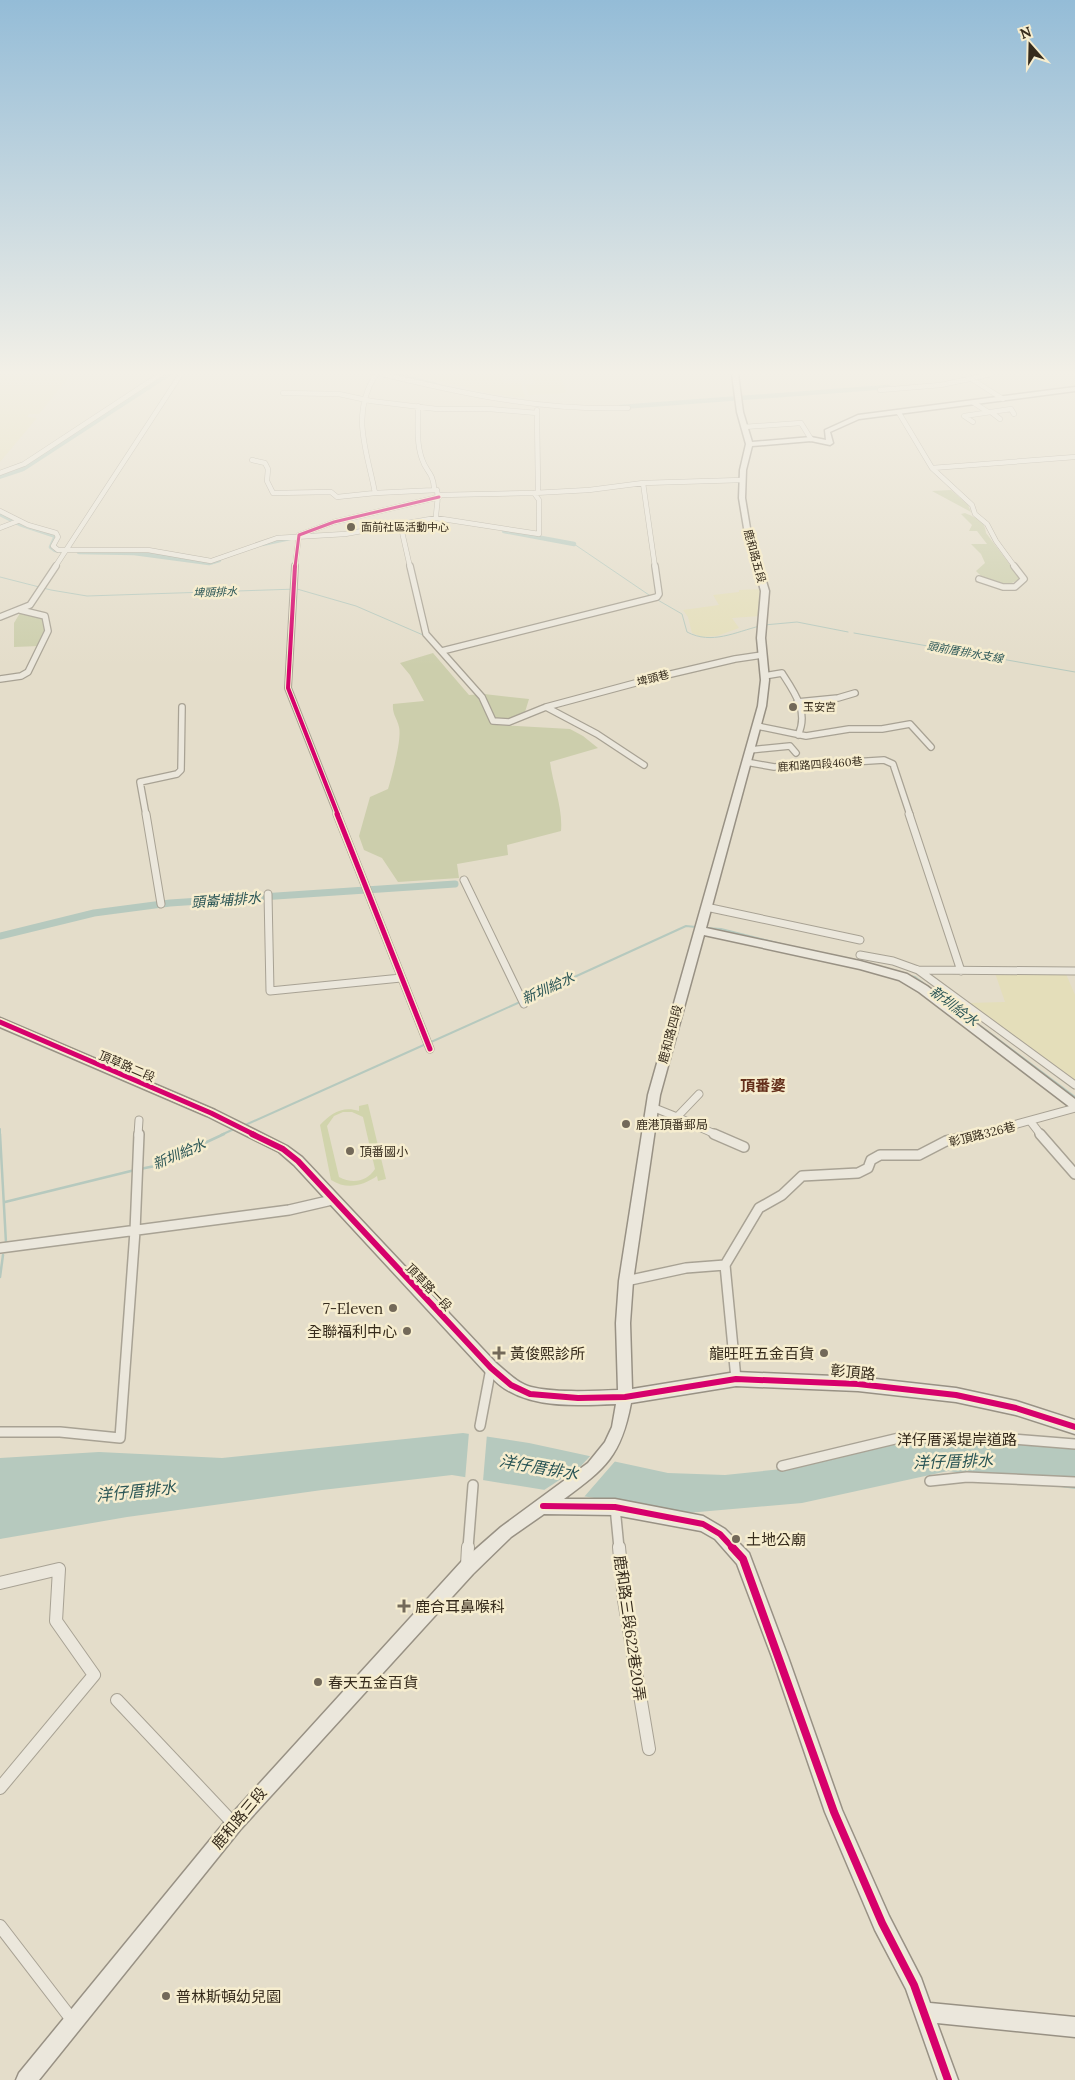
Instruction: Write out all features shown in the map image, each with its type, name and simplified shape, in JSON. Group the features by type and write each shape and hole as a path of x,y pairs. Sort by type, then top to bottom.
{"street":[{"path":"0,617 30,605 119,471"},
{"path":"268,471 267,481 273,493 331,492 337,496 434,488"},
{"path":"369,471 374,493"},
{"path":"428,471 432,476 434,488 439,496 436,518"},
{"path":"299,535 345,534 436,518 539,534 536,471"},
{"name":"鹿和路五段","path":"744,471 742,498 747,528 765,591 762,625"},
{"path":"935,471 972,505 975,514 987,524 996,541 1024,579 1019,585 997,588 979,579"},
{"path":"0,511 17,522 56,533 58,537 54,548 67,552 148,550 211,561 256,544 299,535 334,522 439,496 589,490 643,483 742,480"},
{"path":"400,524 426,634 442,651 658,597 643,483"},
{"path":"0,528 17,522"},
{"path":"299,535 292,586 288,688 430,1049"},
{"path":"0,679 21,676 28,672 48,630 45,616 20,610"},
{"name":"鹿和路四段","path":"549,1501 593,1468 610,1448 620,1428 625,1396 623,1323 626,1281 652,1107 762,706 764,676 762,625"},
{"name":"埤頭巷","path":"442,651 482,697 496,723 509,722 546,707 665,674 714,664 734,657 762,654"},
{"path":"764,676 782,673 795,693 803,724 798,735"},
{"path":"797,702 838,698 855,693"},
{"path":"161,904 140,782 177,774 181,770 182,707"},
{"path":"546,707 597,734 644,765"},
{"path":"757,726 798,735 812,736 849,729 882,729 910,724 931,747"},
{"path":"750,750 790,746 796,754"},
{"name":"鹿和路四段460巷","path":"746,762 774,767 884,760 893,764 960,971"},
{"path":"464,880 524,1004"},
{"path":"268,897 270,991 401,978"},
{"path":"706,907 860,940"},
{"path":"700,930 860,965 903,977 923,989 1075,1106"},
{"path":"860,955 893,961 918,970 1075,1085"},
{"path":"918,970 1075,971"},
{"name":"頂草路二段","path":"0,1022 245,1130"},
{"path":"677,1117 699,1094"},
{"name":"彰頂路326巷","path":"725,1265 759,1208 782,1195 802,1176 858,1173 868,1168 872,1160 880,1155 919,1155 946,1141 1031,1122 1075,1106"},
{"path":"652,1107 744,1147"},
{"path":"0,1432 60,1432 120,1438 135,1231 139,1120"},
{"path":"1031,1122 1066,1166 1075,1174"},
{"name":"頂草路一段","path":"245,1130 291,1155 491,1368 511,1385 530,1394 578,1398 625,1396"},
{"path":"0,1248 289,1210 332,1200"},
{"path":"626,1281 686,1268 725,1265 736,1379"},
{"path":"480,1426 491,1368"},
{"name":"彰頂路","path":"625,1396 736,1379 756,1378 858,1384 956,1395 1016,1408 1075,1427"},
{"name":"洋仔厝溪堤岸道路","path":"782,1466 899,1438 990,1437 1075,1444"},
{"path":"930,1481 967,1477 1075,1482"},
{"path":"467,1568 473,1485"},
{"path":"549,1501 615,1507 703,1524 720,1534 743,1559 780,1657 834,1812 882,1924 914,1985 948,2080"},
{"name":"鹿和路三段","path":"26,2080 234,1824 467,1568 506,1532 549,1501"},
{"name":"鹿和路三段622巷20弄","path":"615,1507 624,1600 649,1749"},
{"path":"0,1583 59,1568 56,1621 94,1675 0,1788"},
{"path":"118,1700 234,1824"},
{"path":"0,1926 73,2021"},
{"path":"925,2012 1075,2027"}],"shaded area":[{"path":"761,589 759,616 732,618 739,628 717,636 702,637 692,633 688,617 683,610 719,605 713,595 739,592 739,590"},
{"path":"995,973 1066,974 1075,995 1075,1080 970,1003 1005,1002"}],"green space":[{"path":"951,490 968,505 971,512 932,491"},
{"path":"965,513 982,522 986,533 1020,578 1015,582 1010,584 997,583 985,578 976,571 985,563 981,554 971,544 987,544 977,531 969,531 972,525 961,514"},
{"path":"20,613 44,618 47,628 39,646 14,647 14,623"},
{"path":"433,653 469,695 484,694 529,699 525,712 507,720 497,720 497,725 570,729 583,736 598,748 550,762 559,805 561,831 507,845 508,855 457,864 459,878 398,882 382,858 364,850 359,836 370,797 388,789 392,776 400,733 393,711 393,704 424,701 410,675 400,663"},
{"path":"368,1104 386,1179 378,1181 377,1176 366,1182 349,1186 331,1180 320,1125 329,1117 342,1110 359,1111 359,1106","holes":["343,1112 352,1112 363,1117 375,1169 364,1179 349,1181 339,1177 327,1126 334,1116"]}],"water":[{"path":"12,471 24,471 0,479 0,475"},
{"name":"洋仔厝排水","path":"463,1433 529,1443 668,1473 725,1475 782,1469 900,1441 991,1439 1075,1446 1075,1489 948,1471 802,1503 687,1513 452,1475 322,1490 127,1517 0,1539 0,1458 99,1452 222,1458"}],"pier":[{"path":"469,1432 487,1434 483,1481 465,1480"},
{"path":"592,1454 617,1459 584,1497 541,1492 581,1466"}],"waterway":[{"path":"0,514 20,524 56,536 51,547 55,550 65,551"},
{"path":"504,531 574,544"},
{"path":"262,544 290,538"},
{"name":"頭前厝排水支線","path":"574,544 652,597"},
{"path":"79,552 134,553 209,563 219,560"},
{"name":"埤頭排水","path":"0,577 51,590 87,596 297,589 356,606 423,635"},
{"name":"頭前厝排水支線","path":"656,599 682,614 687,632 696,636 724,636 760,626"},
{"name":"頭前厝排水支線","path":"764,625 797,622 848,632"},
{"name":"頭前厝排水支線","path":"854,633 1075,672"},
{"name":"頭崙埔排水","path":"0,936 94,913 170,903 455,884"},
{"name":"新圳給水","path":"524,1000 686,926 696,927"},
{"name":"新圳給水","path":"705,928 721,929 789,946"},
{"name":"新圳給水","path":"910,976 915,977 1075,1097"},
{"name":"新圳給水","path":"431,1042 520,1002"},
{"name":"新圳給水","path":"243,1126 426,1044"},
{"path":"0,1129 0,1134"},
{"name":"新圳給水","path":"221,1135 234,1129"},
{"path":"0,1134 6,1243"},
{"name":"新圳給水","path":"140,1169 155,1166 224,1134"},
{"name":"新圳給水","path":"5,1202 135,1170"},
{"path":"0,1277 3,1255"}],"cycle path":[{"path":"430,1049 288,688 293,586 299,535 334,522 439,497"},
{"path":"0,1022 211,1113 283,1149 298,1161 491,1368 511,1385 530,1394 578,1398 625,1397 736,1379 858,1384 956,1395 1016,1408 1075,1427"},
{"path":"543,1506 615,1507 703,1524 720,1534 743,1559 780,1657 834,1812 882,1923 914,1985 948,2080"}],"place":[{"name":"面前社區活動中心","path":"351,527"},
{"name":"玉安宮","path":"793,707"},
{"name":"鹿港頂番郵局","path":"626,1124"},
{"name":"頂番國小","path":"350,1151"},
{"name":"7-Eleven","path":"393,1308"},
{"name":"全聯福利中心","path":"407,1331"},
{"name":"黃俊熙診所","path":"499,1353"},
{"name":"龍旺旺五金百貨","path":"824,1353"},
{"name":"土地公廟","path":"736,1539"},
{"name":"鹿合耳鼻喉科","path":"404,1606"},
{"name":"春天五金百貨","path":"318,1682"},
{"name":"普林斯頓幼兒園","path":"166,1996"}],"district":[{"name":"頂番婆","path":"763,1085"}]}
